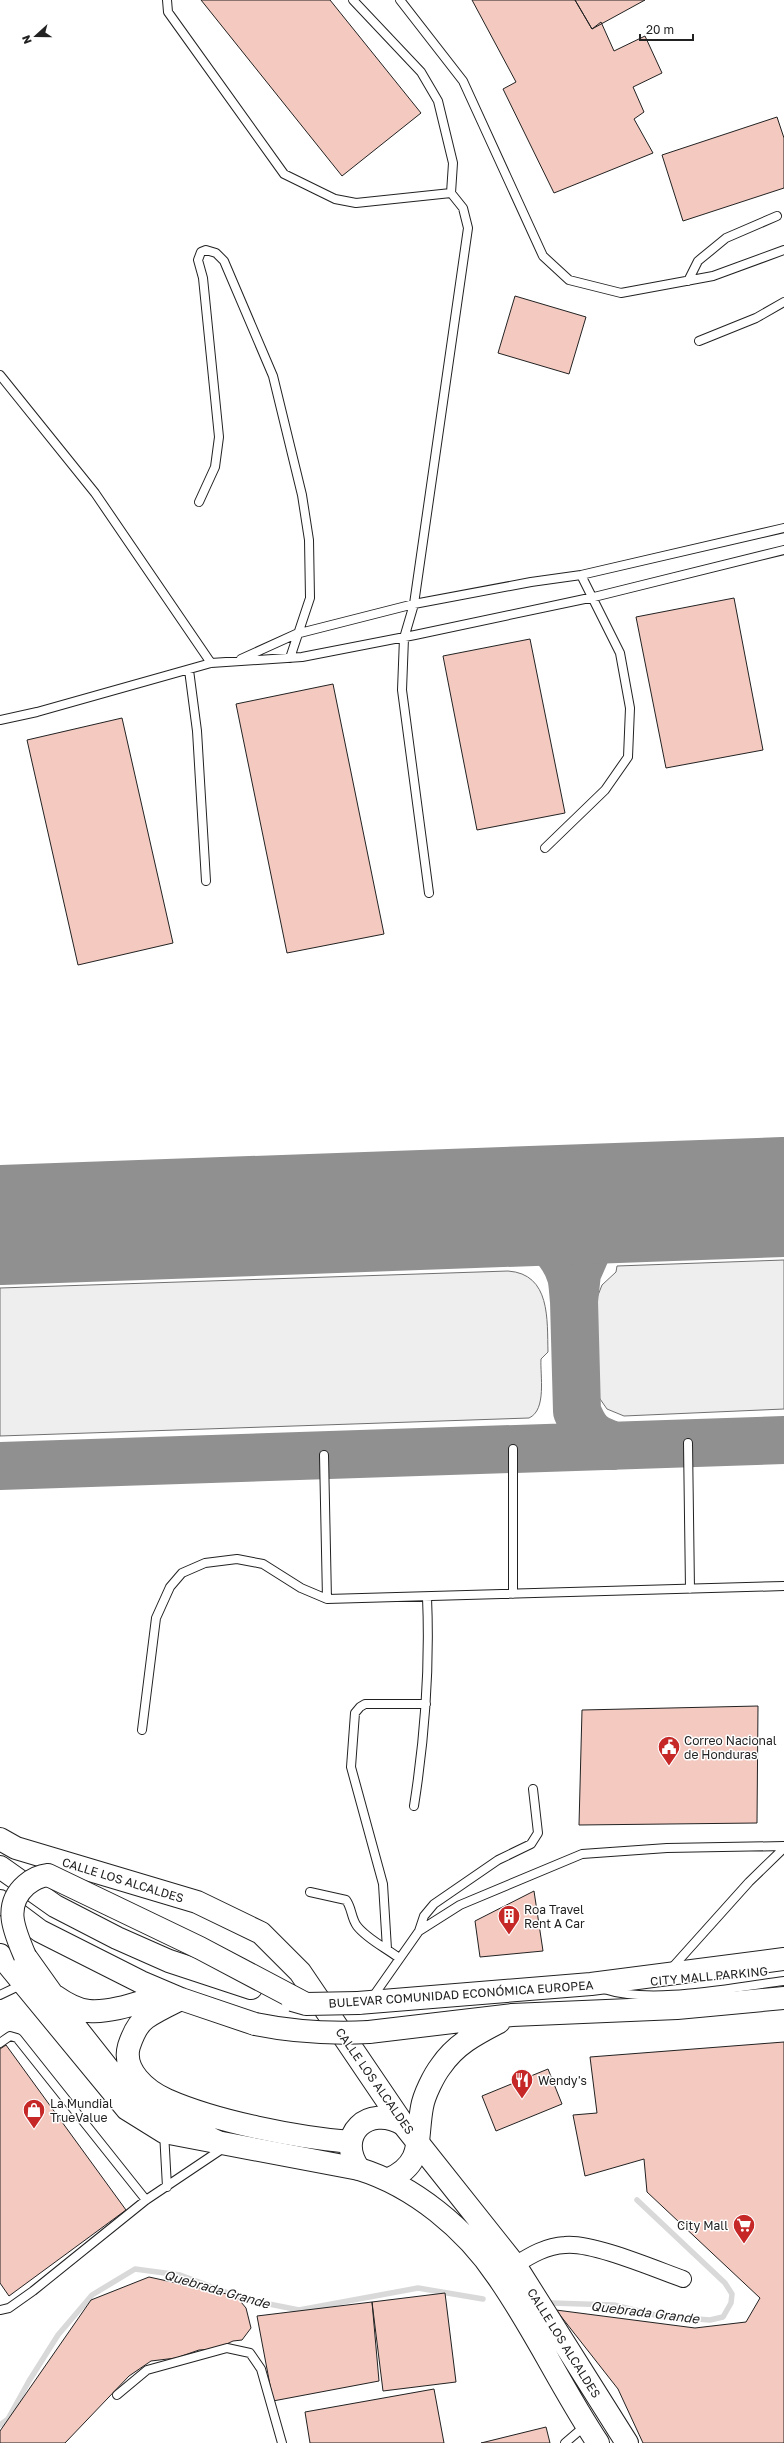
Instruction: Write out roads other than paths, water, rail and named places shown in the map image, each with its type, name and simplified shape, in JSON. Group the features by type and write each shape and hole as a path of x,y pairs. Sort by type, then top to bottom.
{"main road":[{"name":"CALLE LOS ALCALDES","path":"0,1839 16,1848 197,1902 261,1932 300,1972 402,2124 418,2142 515,2265 627,2443"},
{"name":"BULEVAR COMUNIDAD ECONÓMICA EUROPEA","path":"0,1867 55,1906 117,1938 168,1961 306,2004 364,2003 591,1984 784,1959"},
{"path":"225,2144 158,2112 118,2081 52,1995 25,1956 12,1918 12,1906 22,1889 39,1876 48,1875 200,1948 306,2004"},
{"name":"BULEVAR COMUNIDAD ECONÓMICA EUROPEA","path":"0,1901 40,1931 174,1997 255,2024 292,2032 323,2034 369,2032 512,2015 677,2008 784,1998"},
{"name":"CALLE LOS ALCALDES","path":"0,1955 127,2109 164,2132 359,2169 389,2179 413,2194 443,2218 466,2238 498,2276 598,2443"},
{"path":"52,1995 70,2006 89,2011 174,1997"},
{"path":"174,1997 145,2018 138,2028 127,2055 129,2068 145,2086 166,2100 194,2110 248,2124 322,2140 350,2142"},
{"path":"389,2179 401,2174 410,2166 416,2155 422,2106 440,2066 465,2039 512,2015"},
{"path":"359,2169 352,2157 350,2142 357,2128 371,2119 387,2117 402,2124"}],"street":[{"path":"515,2265 535,2252 566,2244 598,2250 683,2279"}],"lane":[{"path":"167,0 168,12 284,174 335,199 356,203 451,193"},
{"path":"353,0 421,72 438,101 453,163 451,193 463,208 468,228 414,604 404,638 402,690 429,893"},
{"path":"400,0 462,81 543,256 569,280 621,293 713,276 784,250"},
{"path":"688,281 698,261 726,238 777,216"},
{"path":"199,502 215,467 219,437 203,278 198,260 201,252 206,250 216,253 224,261 273,376 286,421 309,540 310,598 296,634 290,658"},
{"path":"699,341 756,318 784,302"},
{"path":"0,375 95,493 211,663"},
{"path":"236,661 296,634 414,604 531,582 581,575 784,528"},
{"path":"0,720 37,712 211,663 290,658 404,638 594,597 784,550"},
{"path":"545,848 605,790 628,756 630,708 620,652 594,597 581,575"},
{"path":"189,670 197,731 206,881"},
{"path":"688,1444 690,1589"},
{"path":"513,1449 513,1594"},
{"path":"324,1455 327,1599"},
{"path":"142,1730 156,1618 170,1587 182,1573 205,1563 237,1559 263,1564 301,1588 327,1599 784,1586"},
{"path":"414,1806 426,1704 430,1653 427,1596"},
{"path":"387,1949 383,1884 351,1767 355,1713 360,1706 365,1704 426,1704"},
{"path":"364,2003 400,1958 419,1931 424,1916 434,1904 491,1864 531,1844 538,1833 533,1789"},
{"path":"419,1931 460,1905 582,1854 666,1848 784,1847"},
{"path":"665,1975 749,1882 784,1847"},
{"path":"310,1892 346,1900 356,1924 362,1932 400,1958"},
{"name":"CITY MALL PARKING","path":"591,1984 621,1994 670,1994 784,1981"},
{"path":"0,1995 23,1984"},
{"path":"0,2043 10,2036 17,2038 146,2200"},
{"path":"0,2310 9,2308 33,2291 146,2200 167,2187 225,2144 248,2124"},
{"path":"164,2132 167,2187"},
{"path":"117,2395 147,2370 227,2348 250,2353 261,2369 282,2443"},
{"path":"565,2443 587,2425"}],"waterway":[{"name":"Quebrada Grande","path":"551,2303 614,2305 659,2316 710,2320 723,2317 731,2303 732,2294 725,2283 637,2200"},
{"name":"Quebrada Grande","path":"0,2425 8,2419 29,2381 58,2335 92,2295 135,2269 180,2275 244,2299 299,2310 418,2288 483,2299"}],"place":[{"name":"Correo Nacional de Honduras","path":"669,1766"},
{"name":"Roa Travel Rent A Car","path":"509,1936"},
{"name":"Wendy's","path":"522,2100"},
{"name":"La Mundial TrueValue","path":"34,2130"},
{"name":"City Mall","path":"744,2244"}]}
